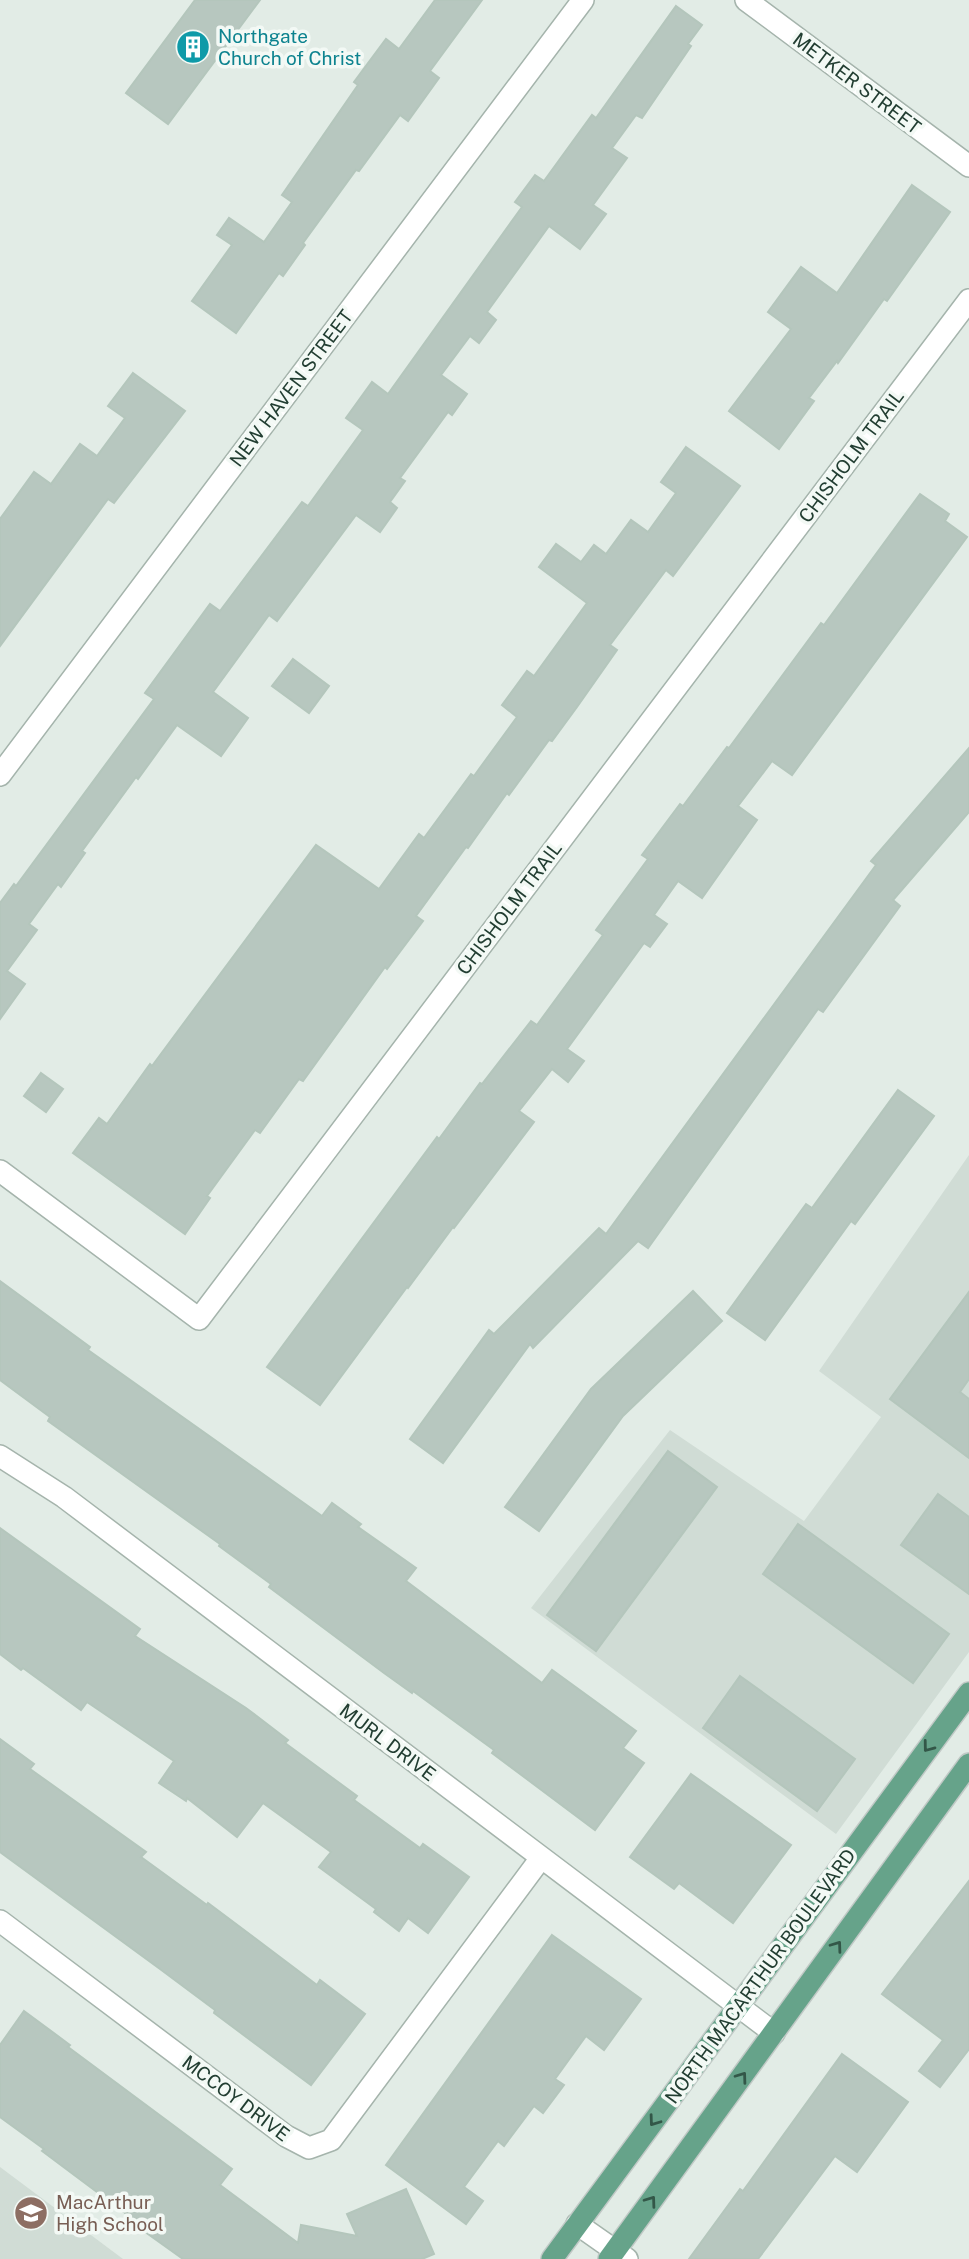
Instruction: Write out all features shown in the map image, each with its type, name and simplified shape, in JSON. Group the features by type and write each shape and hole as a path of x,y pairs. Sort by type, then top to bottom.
{"main road":[{"name":"NORTH MACARTHUR BOULEVARD","path":"552,2259 969,1693"},
{"path":"617,2256 969,1764"}],"street":[{"name":"NEW HAVEN STREET","path":"0,775 583,0"},
{"name":"METKER STREET","path":"746,0 969,166"},
{"name":"CHISHOLM TRAIL","path":"0,1171 199,1319 969,300"},
{"name":"MURL DRIVE","path":"0,1456 65,1497 774,2033"},
{"name":"MCCOY DRIVE","path":"0,1921 286,2136 309,2148 331,2140 541,1858"},
{"path":"578,2224 617,2256"}],"shaded area":[{"path":"969,1155 969,1652 836,1834 531,1608 670,1430 804,1521 881,1417 819,1371"},
{"name":"MacArthur High School","path":"0,2167 123,2259 0,2259"}],"building":[{"name":"Northgate Church of Christ","path":"195,0 260,0 168,124 126,93"},
{"path":"435,0 482,0 430,71 439,78 408,121 400,115 359,171 356,170 303,243 305,245 283,276 279,273 236,333 192,301 232,245 217,235 229,218 264,242 292,202 282,195 358,85 354,82 386,39 399,49"},
{"path":"676,6 702,25 688,44 691,46 642,118 636,115 612,148 627,158 593,205 606,214 580,249 549,226 487,312 496,320 479,343 470,336 441,375 467,394 452,415 448,412 400,478 405,481 390,502 397,508 380,532 356,515 277,621 269,615 213,692 248,718 221,756 177,725 138,779 136,777 82,851 85,853 61,887 58,884 29,924 37,930 7,971 25,984 0,1019 0,903 14,884 16,886 154,699 145,693 210,604 220,611 302,502 308,506 363,430 346,418 372,382 388,394 522,207 515,202 535,175 544,181 592,115 596,118"},
{"path":"912,185 950,212 887,301 884,299 809,398 814,401 779,449 729,411 791,329 768,312 801,267 837,293"},
{"path":"133,373 185,411 114,503 108,499 0,646 0,519 34,472 51,484 80,444 97,456 125,418 108,406"},
{"path":"686,447 740,486 673,576 666,570 610,645 617,650 577,707 509,795 507,793 416,916 423,921 387,969 385,967 303,1081 299,1079 260,1133 255,1130 207,1196 210,1198 185,1234 73,1153 99,1118 107,1124 316,845 379,889 419,834 424,838 517,717 502,705 527,671 534,676 587,603 539,567 556,544 581,562 594,545 606,554 631,520 648,532 676,493 661,482"},
{"path":"920,494 949,514 945,521 967,537 792,775 772,761 738,806 757,820 702,898 678,881 654,915 667,924 650,947 644,943 567,1049 584,1061 568,1082 552,1069 519,1111 534,1122 320,1405 267,1367 437,1137 439,1139 531,1021 537,1025 603,935 596,930 648,859 642,855 680,804 683,806 727,747 729,748 821,623 824,625"},
{"path":"293,659 329,686 309,713 272,686"},
{"path":"969,748 969,812 893,900 900,906 823,1012 818,1009 648,1248 638,1241 533,1348 530,1344 443,1463 410,1439 489,1330 494,1334 599,1228 606,1234 876,865 871,861"},
{"path":"41,1073 63,1089 46,1112 24,1096"},
{"path":"898,1090 934,1116 855,1224 851,1221 765,1340 727,1313 806,1204 812,1208"},
{"path":"0,1281 90,1347 88,1350 322,1516 332,1503 361,1524 358,1527 416,1568 406,1581 542,1683 552,1670 636,1731 623,1748 644,1763 595,1830 492,1753 494,1750 384,1673 269,1587 271,1584 219,1546 220,1544 48,1421 50,1417 0,1380"},
{"path":"693,1291 722,1321 623,1416 539,1531 505,1507 591,1389"},
{"path":"969,1292 969,1379 960,1392 969,1399 969,1458 890,1399"},
{"path":"668,1451 717,1487 596,1651 547,1615"},
{"path":"938,1494 969,1517 969,1594 901,1545"},
{"path":"798,1524 949,1634 913,1683 763,1574"},
{"path":"0,1528 140,1629 135,1636 246,1708 288,1740 285,1743 357,1796 354,1800 420,1848 423,1844 469,1877 428,1933 408,1918 399,1931 374,1912 376,1909 319,1867 331,1852 263,1803 237,1837 187,1798 186,1801 159,1783 174,1761 87,1702 81,1710 0,1654"},
{"path":"740,1676 855,1759 817,1811 703,1728"},
{"path":"0,1739 34,1764 30,1769 146,1852 141,1857 207,1905 208,1903 317,1985 320,1980 365,2014 311,2085 214,2013 215,2010 0,1852"},
{"path":"691,1774 791,1845 733,1923 679,1883 674,1889 630,1857"},
{"path":"969,1881 969,2049 940,2087 919,2071 943,2040 882,1994"},
{"path":"552,1935 641,1999 604,2050 586,2036 555,2079 564,2085 543,2113 534,2106 504,2146 498,2141 464,2187 483,2201 466,2224 386,2165"},
{"path":"24,2011 232,2169 220,2185 298,2243 301,2225 357,2236 347,2214 406,2189 434,2254 422,2259 183,2259 127,2219 129,2216 0,2117 0,2045"},
{"path":"842,2054 908,2102 857,2172 835,2156 758,2259 689,2259 740,2189 743,2191"}],"place":[{"name":"Northgate Church of Christ","path":"193,47"},
{"name":"MacArthur High School","path":"31,2213"}]}
